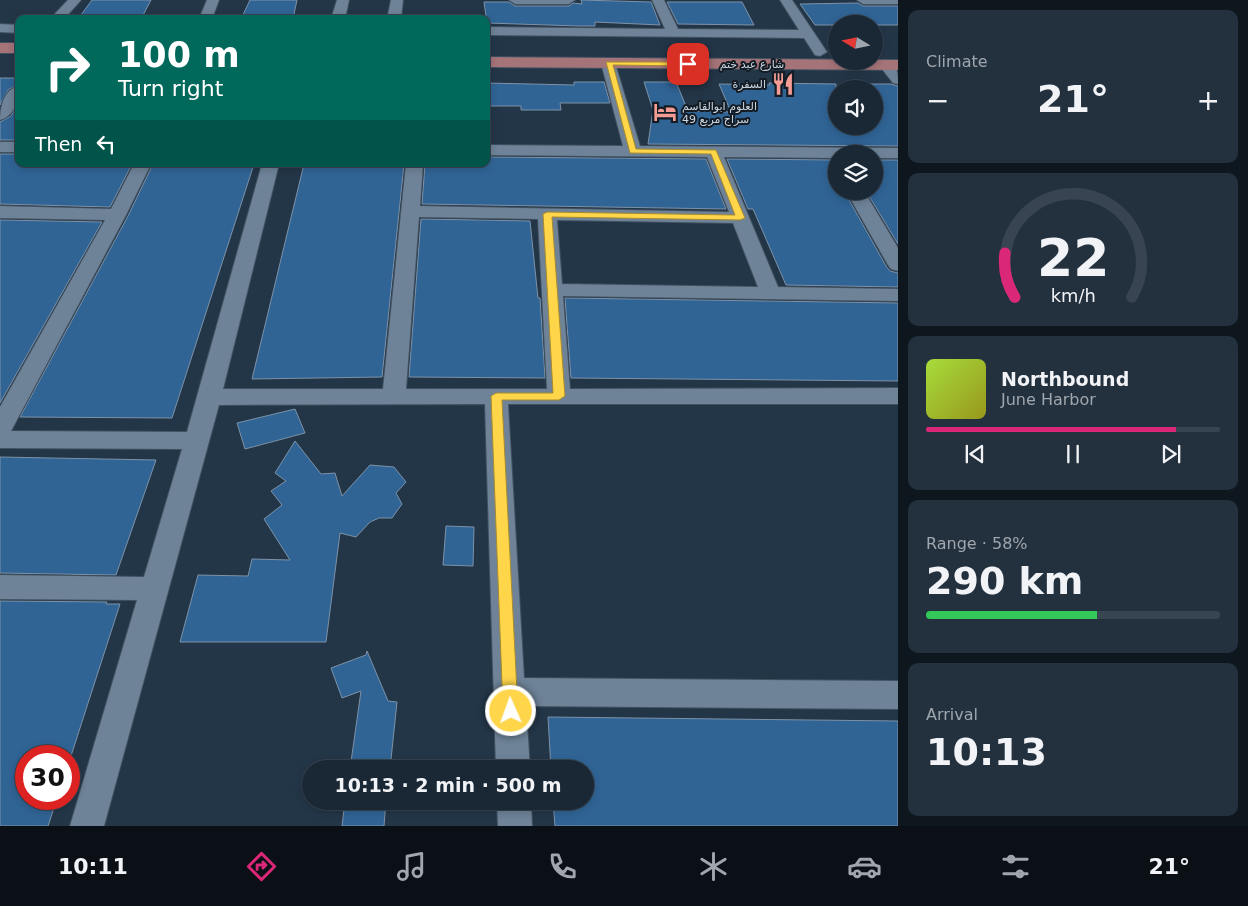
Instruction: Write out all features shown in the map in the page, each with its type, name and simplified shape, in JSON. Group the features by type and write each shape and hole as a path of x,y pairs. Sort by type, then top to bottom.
{"main road":[{"name":"شارع عبد ختم","path":"490,50 828,52"},
{"path":"883,52 898,52"},
{"name":"شارع عبد ختم","path":"490,62 892,65"}],"street":[{"path":"60,15 75,0"},
{"path":"207,15 213,0"},
{"path":"339,15 343,0"},
{"path":"395,15 398,0"},
{"path":"515,0 673,32 807,34"},
{"path":"658,0 673,32"},
{"path":"786,0 807,34 828,52"},
{"path":"863,0 898,0"},
{"path":"490,30 571,12"},
{"path":"0,28 15,29"},
{"path":"608,63 633,151"},
{"path":"892,65 898,80"},
{"path":"0,115 15,95"},
{"path":"0,147 15,147"},
{"path":"490,150 714,152 828,156"},
{"path":"714,152 771,294"},
{"path":"883,154 898,153"},
{"path":"0,429 117,215 141,167"},
{"path":"87,826 209,397 269,167"},
{"path":"394,397 414,167"},
{"path":"860,200 898,265"},
{"path":"411,211 740,218"},
{"path":"0,212 117,215"},
{"path":"547,214 559,396"},
{"path":"552,290 898,295"},
{"path":"496,396 513,760"},
{"path":"209,397 898,396"},
{"path":"0,439 196,441"},
{"path":"0,587 153,589"},
{"path":"510,692 898,695"},
{"path":"514,810 515,826"}],"building":[{"path":"92,0 151,0 143,15 81,15"},
{"path":"250,0 297,0 294,15 243,15"},
{"path":"581,0 651,2 660,25 595,22 595,26 490,23 490,15 486,15 484,2 509,2 515,6 569,6 573,3 582,4"},
{"path":"667,2 742,2 754,25 678,24"},
{"path":"858,3 863,6 898,6 898,25 883,25 883,15 828,15 828,25 815,25 800,4"},
{"path":"0,78 15,78 15,86 8,90 0,105"},
{"path":"574,82 604,82 610,103 560,103 561,110 521,110 521,106 490,106 490,83 574,85"},
{"path":"644,82 676,82 688,111 731,112 719,84 828,84 828,135 883,135 883,84 891,84 898,86 898,146 648,144 653,110"},
{"path":"15,109 15,140 0,140 0,122 11,116"},
{"path":"0,154 15,154 15,167 130,167 110,207 0,204"},
{"path":"490,157 706,159 726,209 422,204 425,167 490,167"},
{"path":"727,159 828,160 828,200 849,200 886,266 890,271 898,273 898,287 786,285 753,209 748,209"},
{"path":"883,160 898,160 898,244 871,200 883,200"},
{"path":"152,167 253,167 172,418 20,417 128,216"},
{"path":"303,167 404,167 382,377 252,379"},
{"path":"421,219 530,221 538,298 540,298 545,378 409,377"},
{"path":"0,220 102,222 0,403"},
{"path":"565,298 898,303 898,381 571,378"},
{"path":"295,409 305,433 245,449 237,423"},
{"path":"295,441 321,474 335,473 342,496 370,465 394,467 406,482 396,493 402,504 392,518 379,518 370,522 356,537 340,533 326,642 180,642 198,575 248,576 252,559 290,560 264,519 282,505 271,491 286,481 275,473"},
{"path":"0,457 156,460 116,575 0,573"},
{"path":"446,526 474,527 473,566 443,565"},
{"path":"0,601 107,602 106,604 120,604 75,745 15,745 15,810 53,810 48,826 0,826"},
{"path":"367,651 388,701 397,702 391,760 351,760 361,691 342,698 331,668 366,655"},
{"path":"548,717 898,721 898,826 555,826 554,810 594,810 594,760 550,760"},
{"path":"344,810 385,810 384,826 342,826"}],"place":[{"name":"السفرة","path":"783,84"},
{"name":"العلوم ابوالقاسم سراج مربع 49","path":"665,112"}],"route":[{"path":"511,711 496,396 559,396 547,214 740,218 714,152 633,151 608,63 688,64"}]}
